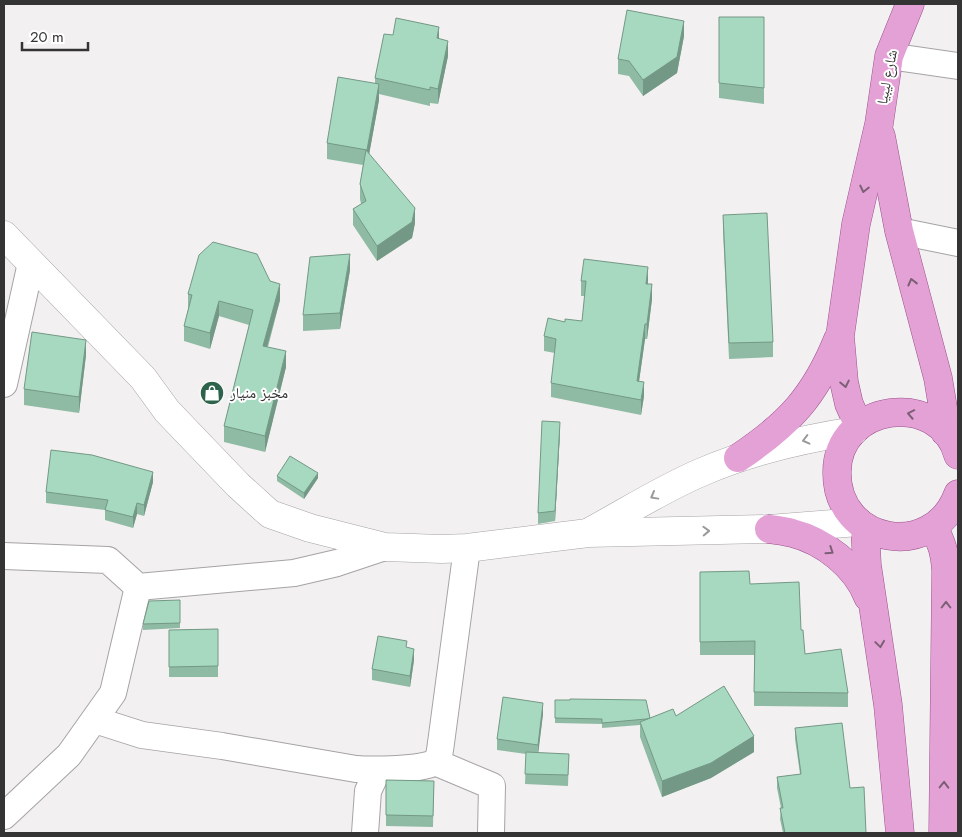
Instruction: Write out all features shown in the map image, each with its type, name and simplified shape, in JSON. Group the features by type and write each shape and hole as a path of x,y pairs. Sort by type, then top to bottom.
{"main road":[{"name":"شارع ليبيا","path":"879,124 889,56 910,4"},
{"path":"879,124 900,231 938,378 944,414 953,442"},
{"path":"856,428 844,382 840,336 856,224 879,124"},
{"path":"921,316 936,348 958,380"},
{"path":"738,458 766,440 790,418 811,393 828,366 840,336"},
{"path":"943,525 899,537 881,534 862,524 848,511 837,485 837,470 839,456 845,443 856,428 870,419 883,414 910,412 923,416 935,423 953,442"},
{"path":"943,833 946,695 945,556 941,541 943,525 958,494"},
{"path":"862,524 888,705 900,833"},
{"path":"769,529 793,533 816,542 836,554 858,578 875,614"},
{"path":"946,695 958,635"}],"street":[{"path":"889,56 958,66"},
{"path":"900,231 958,243"},
{"path":"4,235 143,378 167,411 238,486 270,514 324,532 385,547 442,549 467,548 588,533 769,529 862,524"},
{"path":"4,384 31,263"},
{"path":"588,533 683,481 738,458 856,428"},
{"path":"4,556 108,560 138,587 294,573 337,563 385,547"},
{"path":"95,720 142,735 222,746 356,769 378,770 426,765 435,762 440,754 467,548"},
{"path":"4,816 69,756 113,693 138,587"},
{"path":"435,762 492,786 491,833"},
{"path":"365,833 368,791 378,770"}],"building":[{"path":"627,10 684,21 677,57 643,80 629,61 618,59"},
{"path":"719,17 764,17 764,88 719,83"},
{"path":"396,18 439,27 437,38 448,41 438,89 430,87 430,90 375,78 384,34 393,35"},
{"path":"338,77 379,84 367,150 327,143"},
{"path":"366,150 415,208 412,222 377,246 353,209 366,201 360,184"},
{"path":"767,213 773,342 729,343 723,215"},
{"path":"213,242 257,254 270,281 280,284 263,346 286,351 265,436 224,426 253,310 219,301 210,333 184,326 192,295 188,294 199,255"},
{"path":"350,254 340,313 303,315 310,257"},
{"path":"584,259 648,267 646,284 652,284 637,381 644,382 641,400 551,383 556,339 544,336 548,318 565,322 565,319 582,321 586,281 581,281"},
{"path":"32,332 86,340 79,397 24,389"},
{"path":"542,421 560,422 555,511 538,513"},
{"path":"51,450 92,455 153,472 144,505 137,503 133,517 105,510 108,500 46,492"},
{"path":"290,456 318,473 304,493 277,476"},
{"path":"749,571 750,584 799,582 801,630 803,630 805,654 841,649 848,693 754,692 755,641 700,642 700,572"},
{"path":"180,600 180,623 143,624 149,601"},
{"path":"218,629 218,666 169,667 169,630"},
{"path":"378,636 407,641 406,647 414,649 410,676 372,669"},
{"path":"724,686 754,736 711,763 662,781 640,722 673,709 676,716"},
{"path":"503,697 543,703 538,745 497,739"},
{"path":"555,700 646,700 650,718 602,723 602,719 555,718"},
{"path":"842,723 850,788 864,787 866,833 785,833 780,808 783,808 777,777 801,774 795,728"},
{"path":"526,752 569,754 568,775 525,774"},
{"path":"386,780 434,781 433,816 386,815"}],"place":[{"name":"مخبز منيار","path":"212,393"}]}
